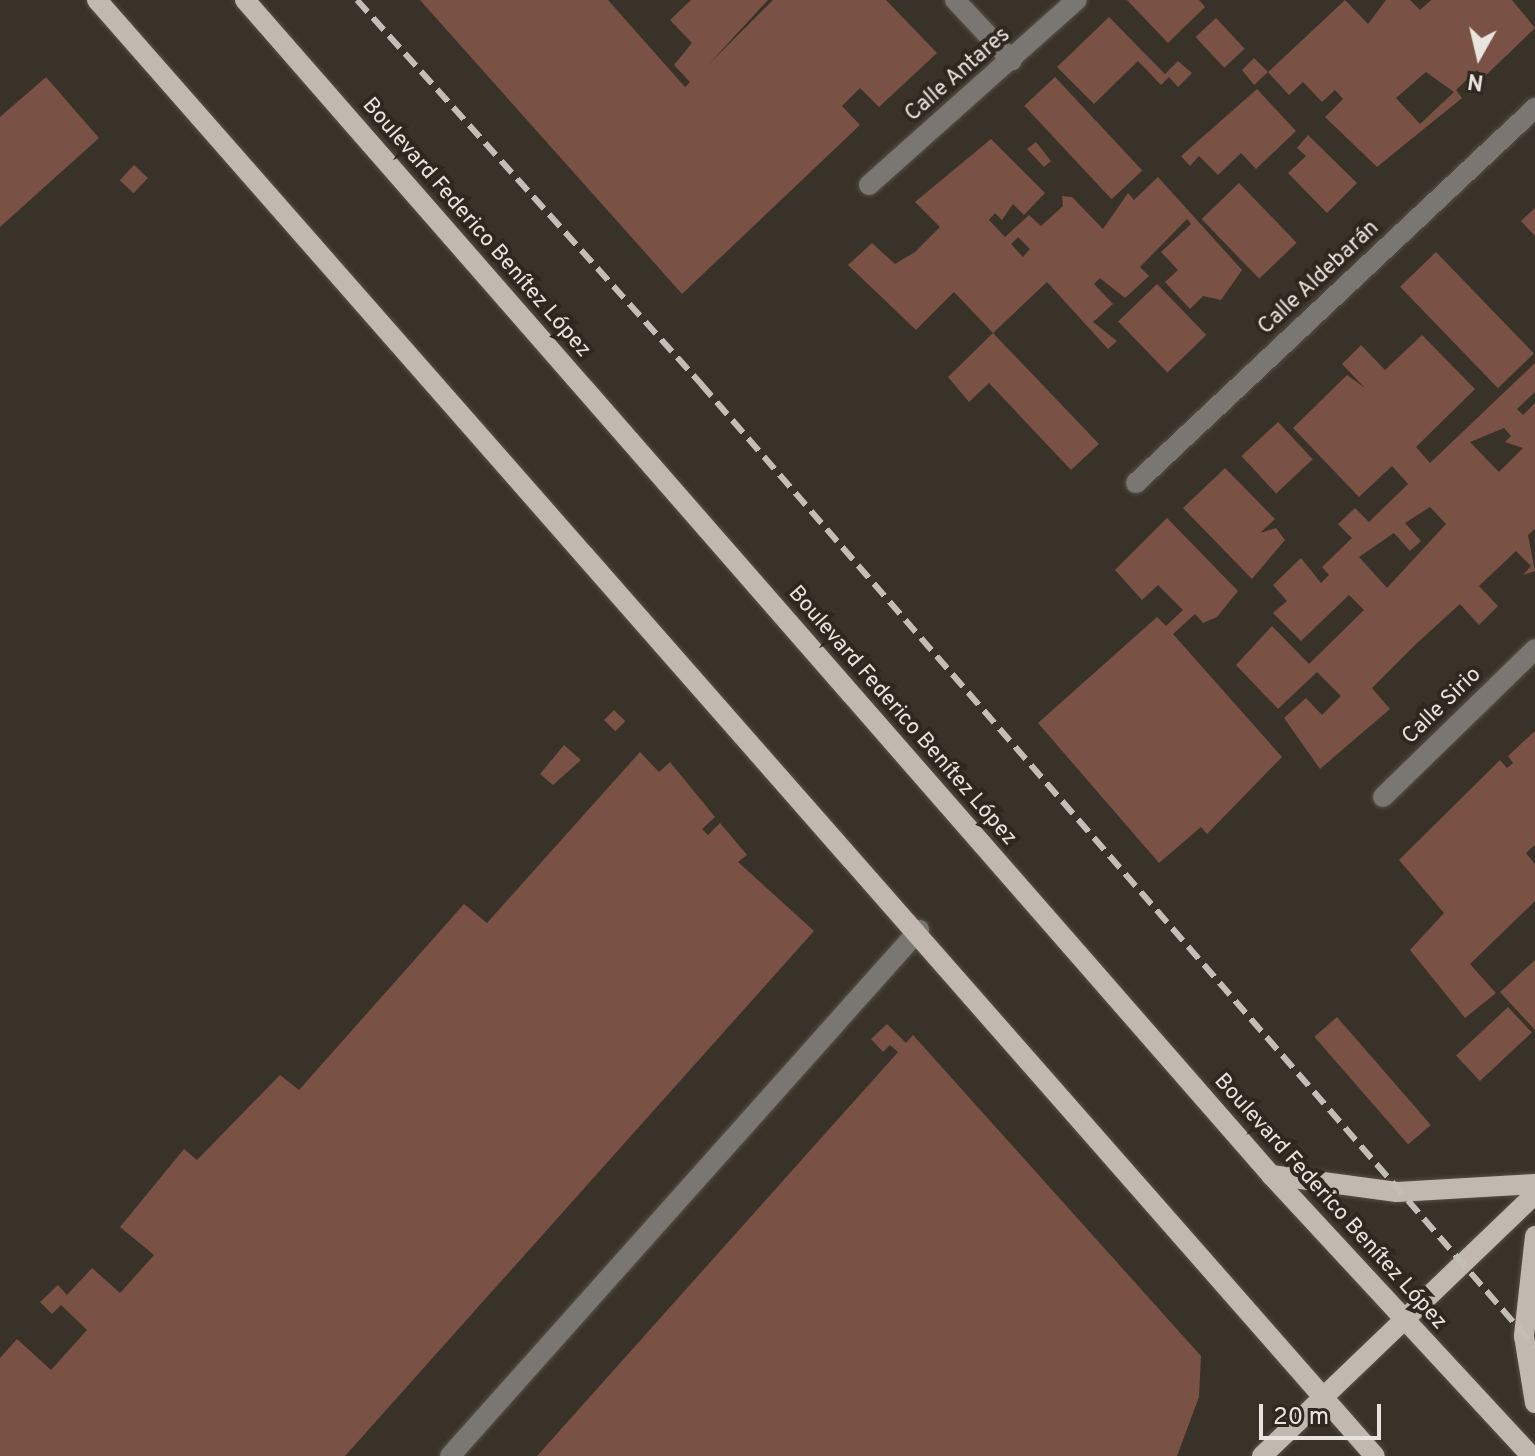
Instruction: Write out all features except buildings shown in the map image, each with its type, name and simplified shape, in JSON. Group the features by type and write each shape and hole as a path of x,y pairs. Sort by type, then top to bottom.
{"main road":[{"path":"97,0 919,930 1375,1456"},
{"name":"Boulevard Federico Benítez López","path":"245,0 1271,1175 1531,1456"},
{"path":"1271,1175 1397,1192 1535,1184"},
{"path":"1262,1456 1535,1194"},
{"path":"1535,1236 1524,1336 1535,1403"}],"street":[{"path":"955,0 1012,61"},
{"name":"Calle Antares","path":"869,185 1077,0"},
{"name":"Calle Aldebarán","path":"1136,483 1535,108"},
{"name":"Calle Sirio","path":"1383,797 1535,649"},
{"path":"450,1456 919,930"}],"railway":[{"path":"357,0 701,384 1535,1347"}]}
